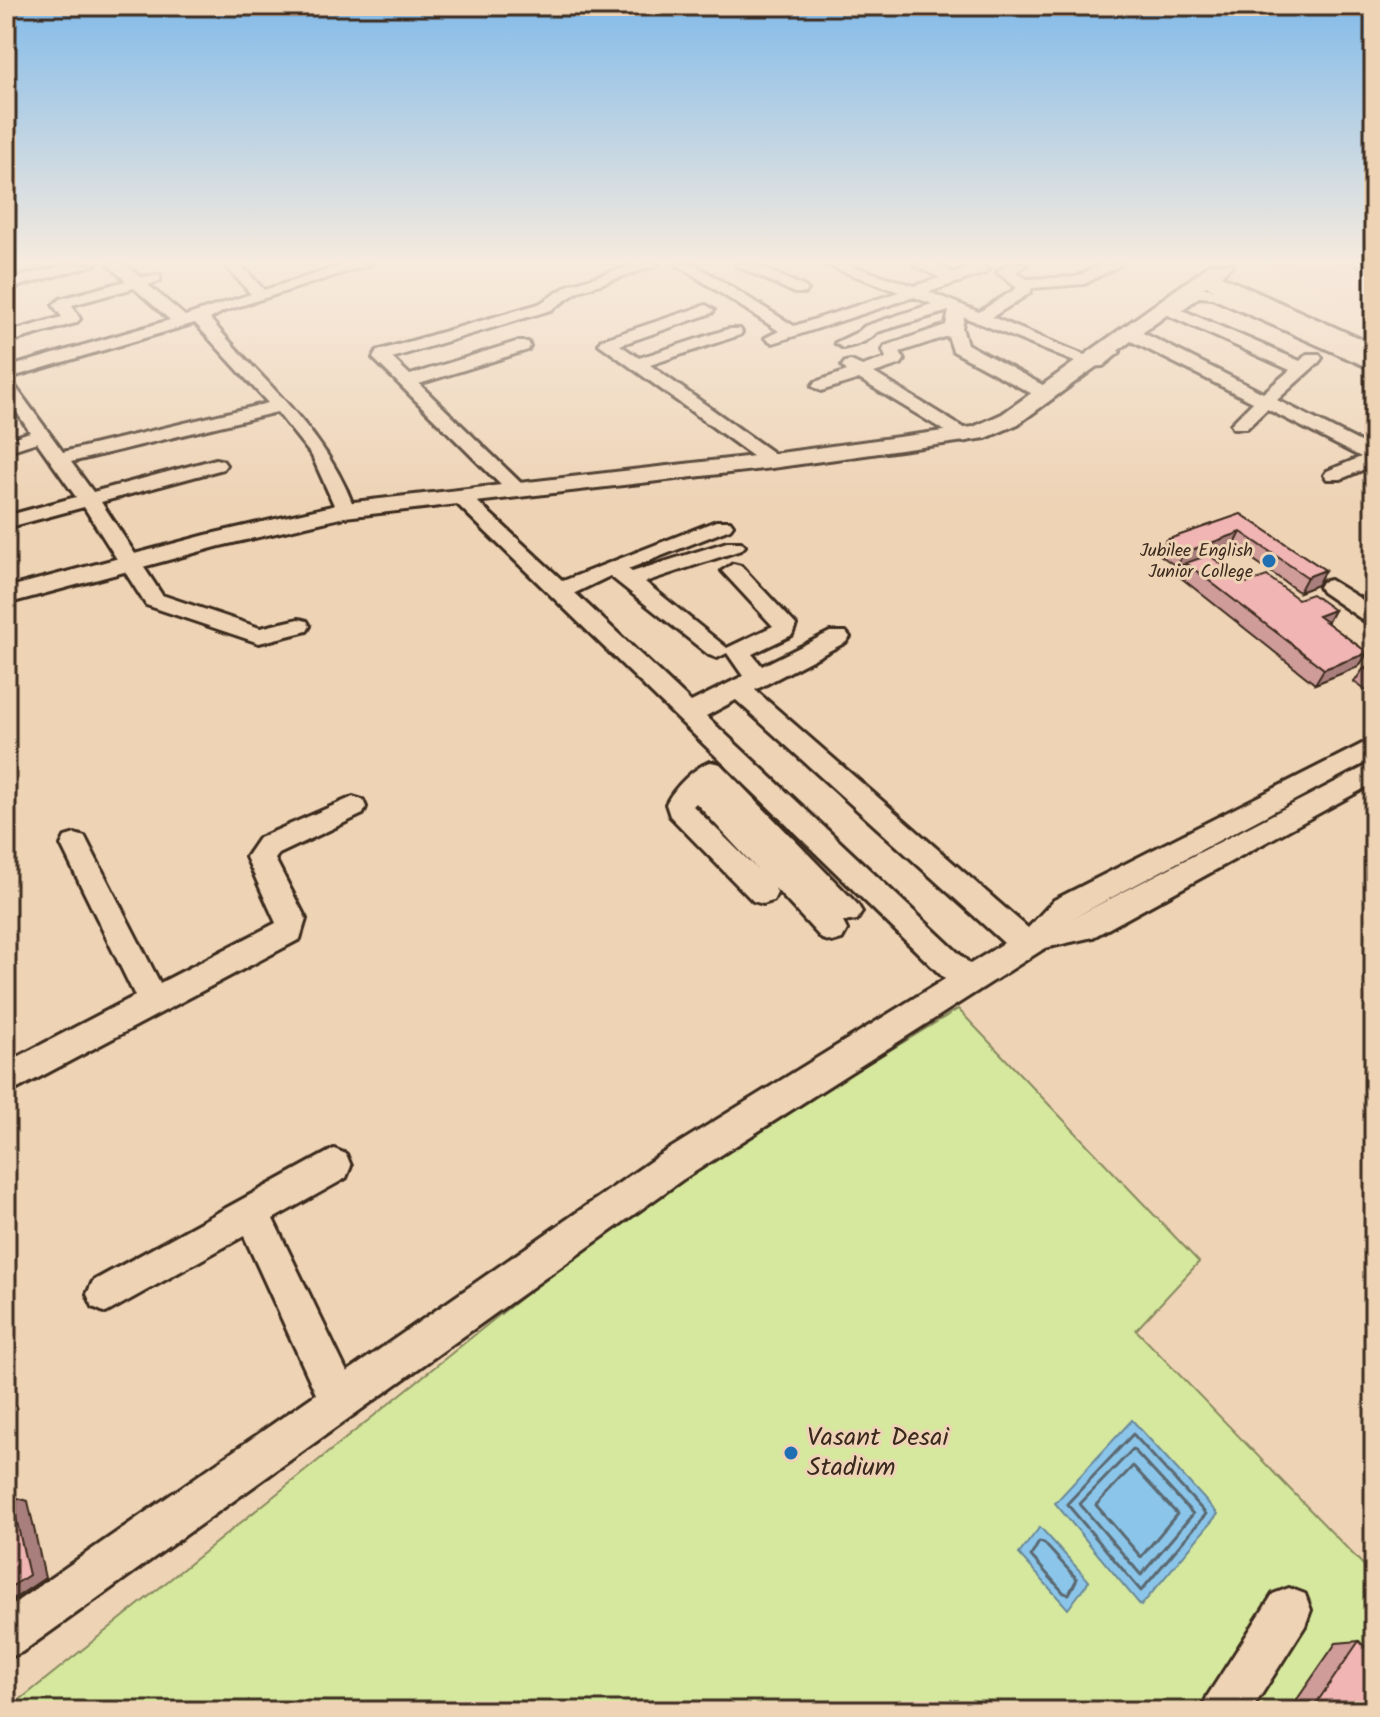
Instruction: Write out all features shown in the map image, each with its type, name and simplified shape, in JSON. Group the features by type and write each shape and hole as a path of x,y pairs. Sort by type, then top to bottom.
{"highway":[{"path":"1355,344 1374,354"}],"main road":[{"path":"6,596 345,510 963,436 993,428 1112,344"}],"street":[{"path":"6,374 106,344"},
{"path":"223,344 282,405 339,485 345,510"},
{"path":"420,344 383,355 518,491"},
{"path":"611,344 772,461"},
{"path":"636,364 697,344"},
{"path":"821,386 855,368 895,360 891,350 908,344"},
{"path":"958,344 963,351 1044,393"},
{"path":"1048,344 1097,362 1123,344"},
{"path":"1152,344 1374,457"},
{"path":"1246,344 1301,368"},
{"path":"1329,344 1374,365"},
{"path":"1240,424 1329,344"},
{"path":"407,382 522,346"},
{"path":"855,368 963,436"},
{"path":"6,383 131,562 150,596 160,604 259,636 299,626"},
{"path":"59,459 282,405"},
{"path":"6,446 41,435"},
{"path":"1334,475 1374,457"},
{"path":"6,522 216,465"},
{"path":"460,496 689,714 712,770 840,921"},
{"path":"620,574 723,525"},
{"path":"560,591 734,546"},
{"path":"733,571 785,625 784,630 737,651 748,683 1032,940"},
{"path":"620,574 717,650"},
{"path":"1330,587 1374,617"},
{"path":"689,714 838,637"},
{"path":"6,1636 670,1168 1032,940 1083,928 1224,836 1374,747"},
{"path":"712,770 679,804 680,809 763,893"},
{"path":"712,770 966,980"},
{"path":"1224,836 1374,771"},
{"path":"6,1080 290,930 291,919 260,857 261,852 353,807"},
{"path":"75,845 154,1002"},
{"path":"106,1294 334,1166"},
{"path":"251,1212 340,1401"},
{"path":"1224,1711 1289,1610"}],"green space":[{"name":"Vasant Desai Stadium","path":"958,1009 1199,1262 1136,1330 1374,1576 1374,1711 6,1711 639,1203"}],"water":[{"path":"1132,1420 1218,1514 1141,1606 1055,1503"},
{"path":"1040,1527 1089,1581 1068,1609 1019,1554"}],"building":[{"path":"1241,514 1325,570 1307,577 1241,532 1183,553 1166,540"},
{"path":"1209,555 1247,583 1267,576 1298,599 1312,594 1334,610 1318,616 1368,653 1324,669 1186,563"},
{"path":"1374,663 1374,675 1364,668"},
{"path":"11,1496 29,1575 6,1590 6,1499"},
{"path":"1359,1641 1374,1656 1374,1711 1311,1711"}],"place":[{"name":"Jubilee English Junior College","path":"1269,561"},
{"name":"Vasant Desai Stadium","path":"791,1453"}]}
